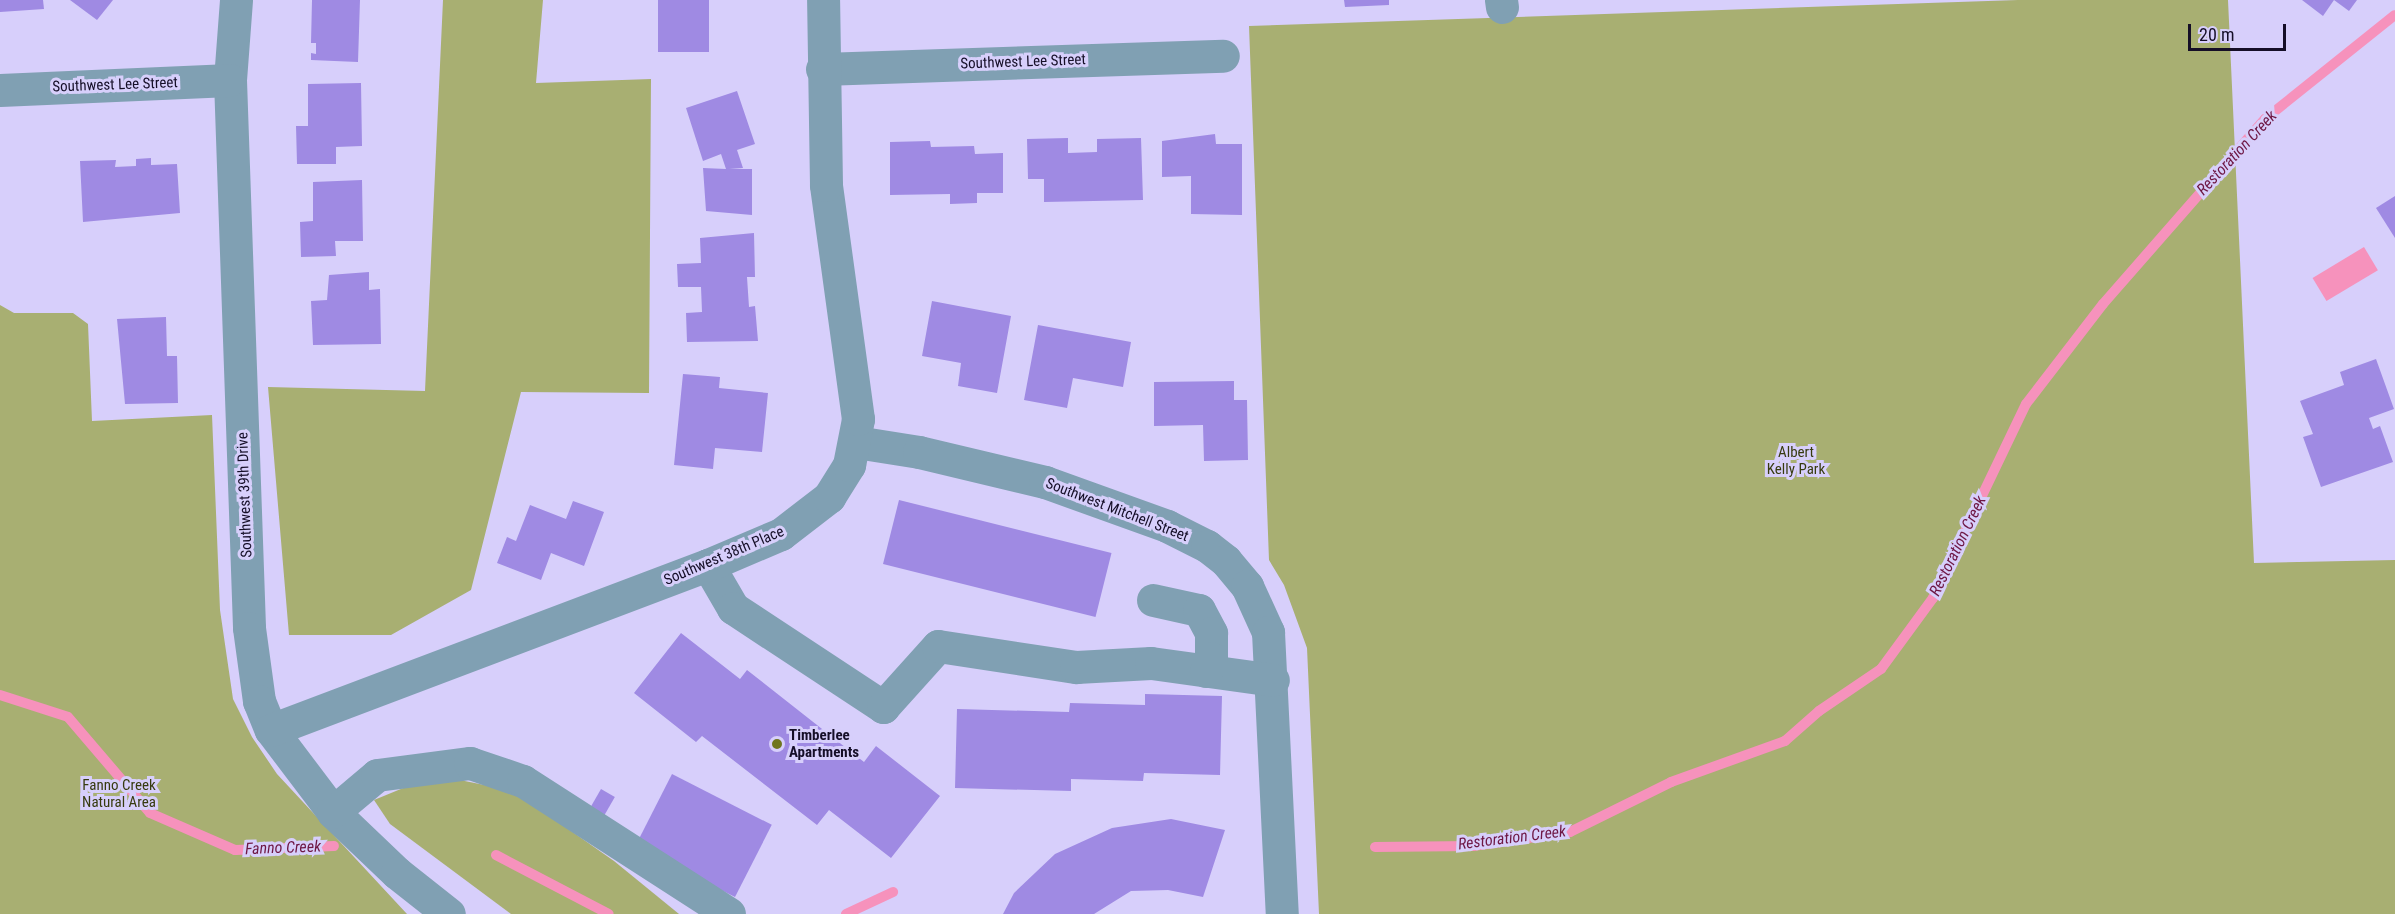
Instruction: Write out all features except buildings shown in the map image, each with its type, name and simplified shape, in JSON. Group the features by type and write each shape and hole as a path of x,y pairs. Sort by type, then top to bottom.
{"street":[{"name":"Southwest 39th Drive","path":"236,0 230,80 249,628 259,701 271,730 333,812 397,873 449,914"},
{"name":"Southwest 38th Place","path":"271,730 708,565 781,534 816,510 841,480 856,442 858,419 830,228 822,69 823,0"},
{"name":"Southwest Lee Street","path":"822,69 1223,56"},
{"name":"Southwest Lee Street","path":"0,90 230,80"},
{"name":"Southwest Mitchell Street","path":"856,442 919,452 1045,482 1167,526 1207,546 1247,586 1268,632 1273,680 1282,914"},
{"path":"708,565 733,608 883,707 938,646 1076,667 1151,663 1273,680"},
{"path":"1153,600 1199,610 1211,633 1211,658 1206,671"},
{"path":"333,812 377,775 470,763 523,782 729,914"}],"green space":[{"path":"443,0 543,0 536,83 651,79 649,393 521,392 471,590 391,635 289,635 268,387 425,391"},
{"name":"Albert Kelly Park","path":"2018,0 2228,0 2254,563 2395,560 2395,914 1319,914 1307,648 1284,585 1269,560 1249,26"},
{"name":"Fanno Creek Natural Area","path":"0,305 14,313 73,313 88,324 92,421 212,415 220,610 233,699 252,737 277,774 407,914 0,914"},
{"path":"455,779 514,791 614,861 679,914 511,914 390,824 374,800 413,784"}],"shaded area":[{"path":"2364,247 2378,270 2326,301 2313,278"}],"waterway":[{"name":"Restoration Creek","path":"1375,847 1473,846 1570,832 1671,782 1785,741 1819,711 1881,669 1933,598 2026,404 2103,304 2265,119 2395,15"},
{"name":"Fanno Creek","path":"0,695 68,717 150,813 235,850 334,846"},
{"name":"Fanno Creek","path":"496,855 609,914"},
{"name":"Restoration Creek","path":"846,914 893,892"}],"place":[{"name":"Timberlee Apartments","path":"777,744"}]}
